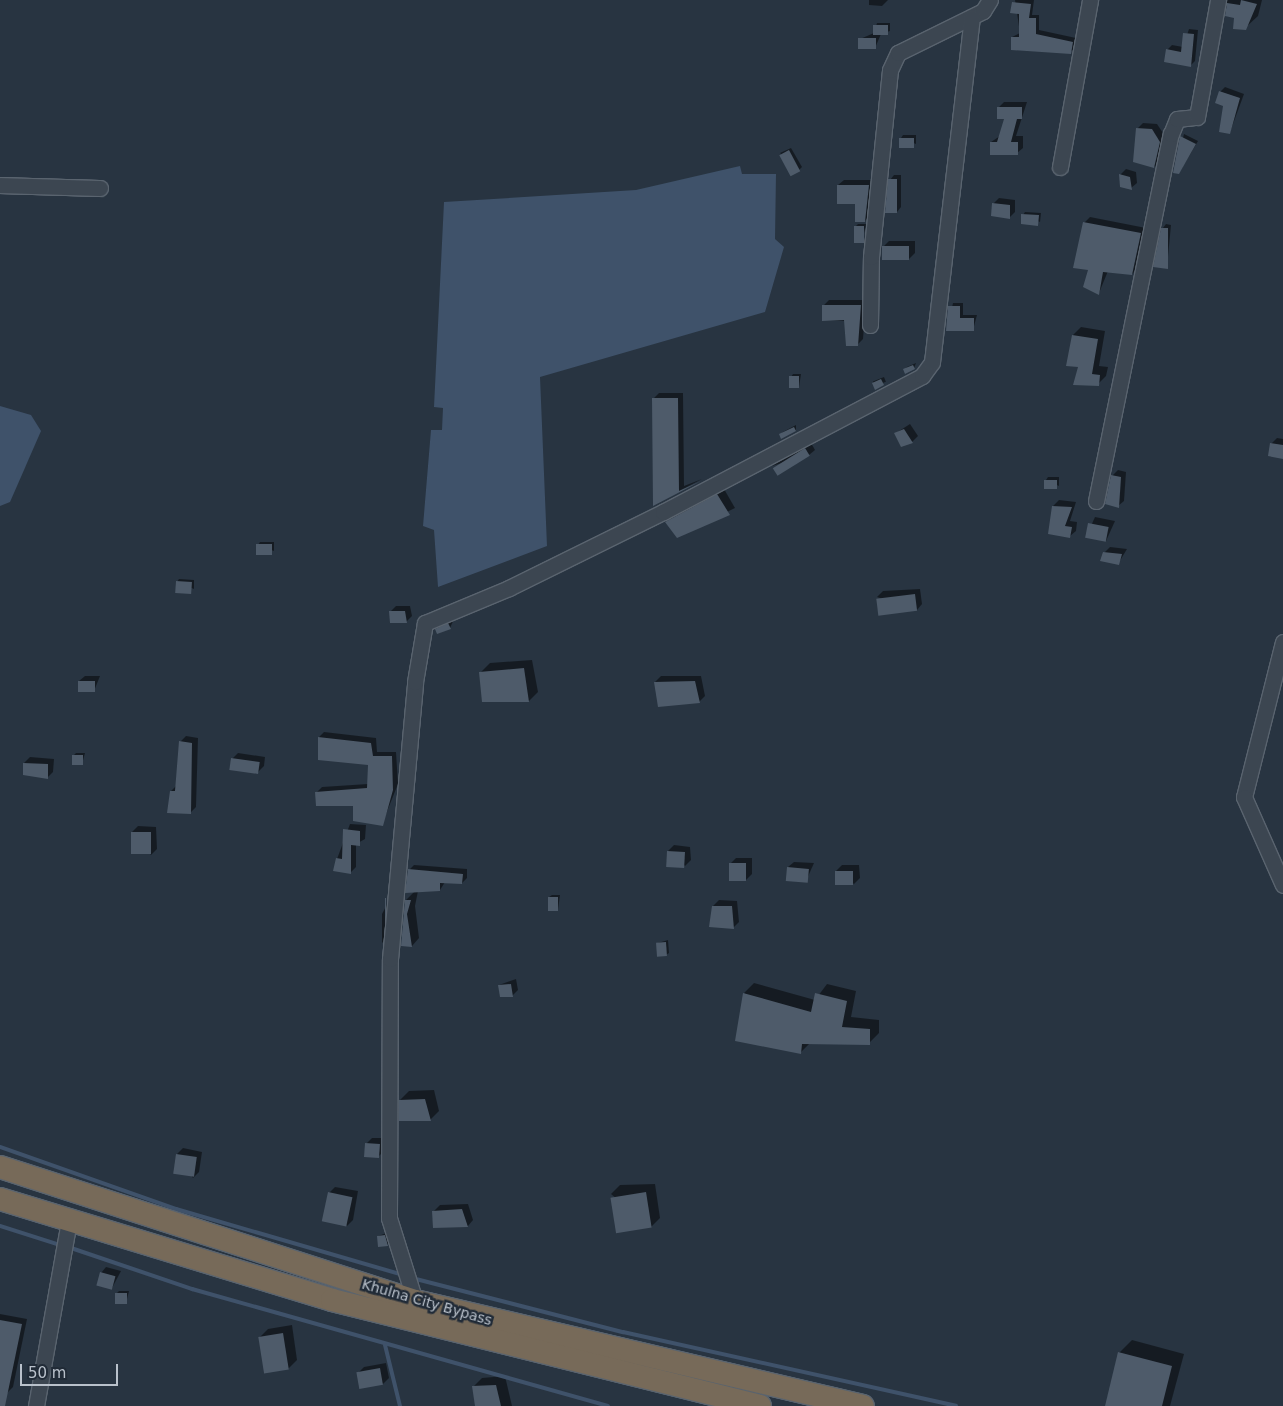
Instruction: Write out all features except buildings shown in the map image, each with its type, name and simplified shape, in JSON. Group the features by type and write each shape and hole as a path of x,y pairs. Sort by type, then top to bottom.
{"highway":[{"name":"Khulna City Bypass","path":"0,1167 415,1301 863,1406"},
{"name":"Khulna City Bypass","path":"0,1199 341,1303 760,1406"}],"street":[{"path":"870,325 870,257 890,70 898,53 984,11 990,0"},
{"path":"1060,167 1090,0"},
{"path":"1096,502 1171,134 1177,120 1197,117 1218,0"},
{"path":"415,1301 389,1218 390,959 415,682 425,623 663,512 922,376 932,362 972,17"},
{"path":"0,185 100,188"},
{"path":"1283,642 1244,797 1283,885"},
{"path":"36,1406 69,1221"}],"water":[{"path":"740,166 742,174 776,174 775,239 784,247 765,312 540,377 547,546 438,587 434,530 423,526 431,430 442,430 443,408 434,407 444,202 636,190"},
{"path":"0,406 31,415 41,431 10,502 0,506"}],"waterway":[{"path":"0,1147 176,1209 403,1275"},
{"path":"0,1226 57,1244"},
{"path":"74,1249 192,1289 608,1406"},
{"path":"412,1278 623,1332 956,1406"},
{"path":"385,1345 400,1406"}]}
